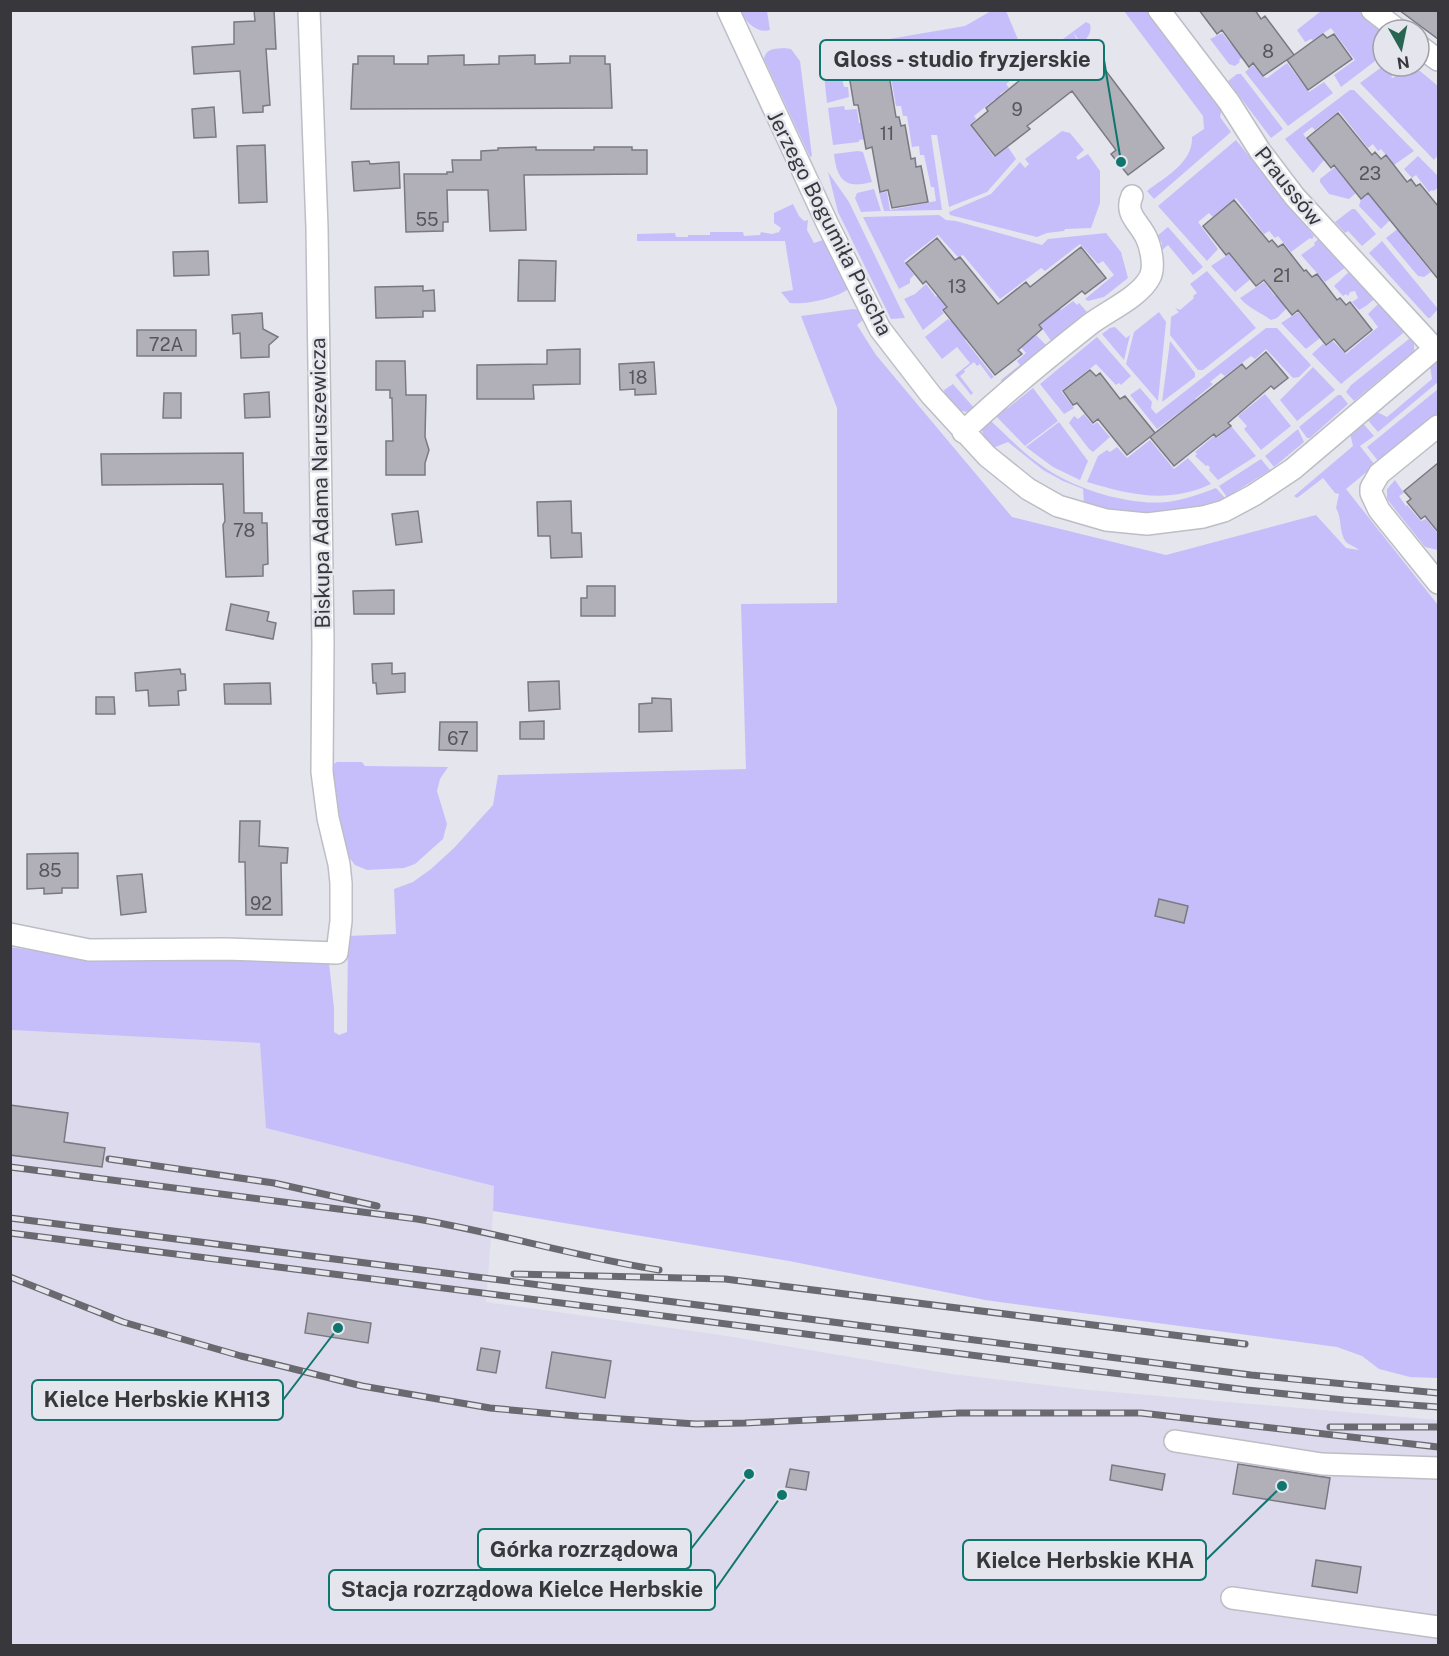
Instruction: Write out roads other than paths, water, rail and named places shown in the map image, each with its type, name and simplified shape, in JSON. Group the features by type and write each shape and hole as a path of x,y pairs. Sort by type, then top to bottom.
{"street":[{"name":"Biskupa Adama Naruszewicza","path":"10,934 89,950 225,949 338,953 341,883 328,818 322,772 323,643 317,228 309,10"},
{"name":"Jerzego Bogumiła Puscha","path":"728,10 827,223 880,328 931,395 963,432 987,456 1028,489 1058,506 1106,520 1147,524 1203,517 1240,503 1280,479 1316,451 1437,347"},
{"name":"Praussów","path":"1159,10 1229,102 1260,151 1295,197 1437,347"},
{"path":"963,432 1028,375 1096,320 1122,304 1148,281 1152,270 1150,250 1146,236 1130,212 1129,203 1132,196"},
{"path":"1438,426 1379,474 1371,488 1379,510 1438,583"},
{"path":"1175,1441 1322,1464 1438,1468"},
{"path":"1232,1598 1438,1627"}],"railway":[{"path":"109,1159 274,1183 377,1206"},
{"path":"10,1167 417,1219 598,1259 659,1270"},
{"path":"10,1218 1251,1375 1438,1393"},
{"path":"10,1233 1247,1390 1438,1407"},
{"path":"514,1274 725,1279 1245,1344"},
{"path":"10,1277 123,1322 241,1356 362,1386 490,1408 696,1424 960,1413 1141,1413 1438,1447"},
{"path":"1330,1427 1438,1427"}],"place":[{"name":"Gloss - studio fryzjerskie","path":"1121,162"},
{"name":"Kielce Herbskie KH13","path":"338,1328"},
{"name":"Górka rozrządowa","path":"749,1474"},
{"name":"Kielce Herbskie KHA","path":"1282,1486"},
{"name":"Stacja rozrządowa Kielce Herbskie","path":"782,1495"}]}
